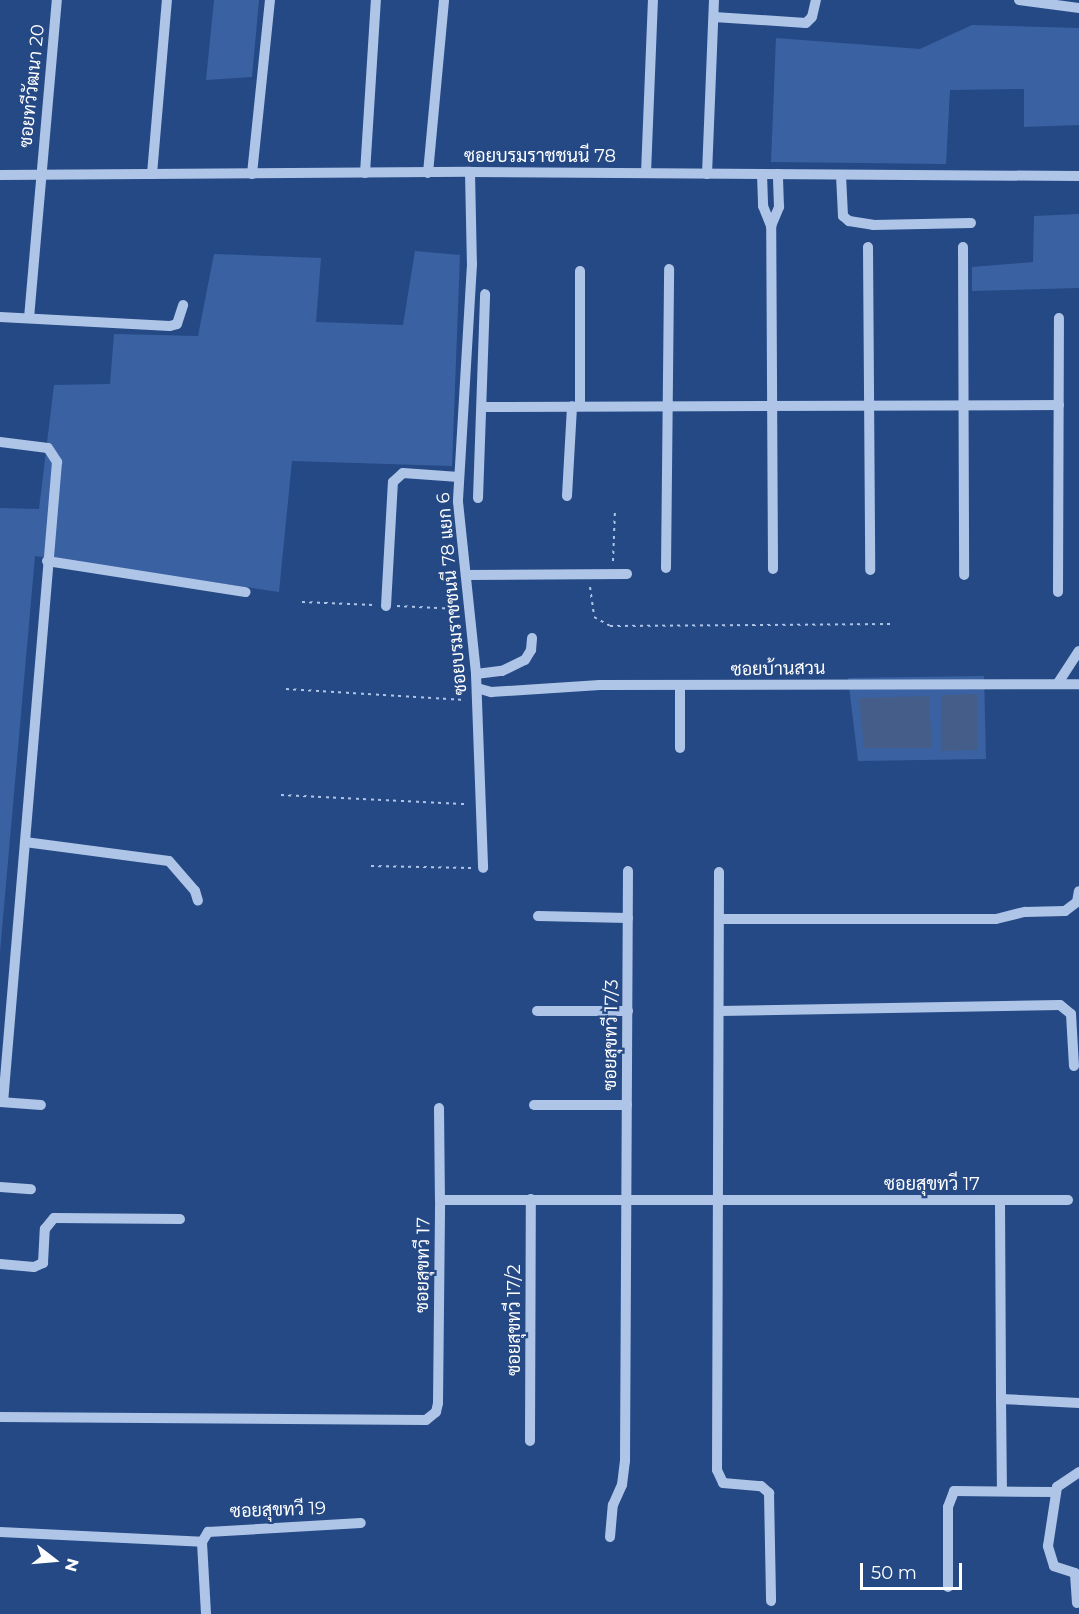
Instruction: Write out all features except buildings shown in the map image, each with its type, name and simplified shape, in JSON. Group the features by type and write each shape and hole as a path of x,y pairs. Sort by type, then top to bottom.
{"street":[{"name":"ซอยทวีวัฒนา 20","path":"29,318 57,0"},
{"path":"152,174 167,0"},
{"path":"252,174 270,0"},
{"path":"365,173 376,0"},
{"path":"428,172 444,0"},
{"path":"646,173 653,0"},
{"path":"707,174 714,0"},
{"path":"714,17 806,23 812,17 816,0"},
{"path":"1019,0 1065,3 1079,8"},
{"name":"ซอยบรมราชชนนี 78","path":"0,175 470,172 1079,176"},
{"name":"ซอยบรมราชชนนี 78 แยก 6","path":"470,172 472,264 459,477 459,524 477,688 479,804 483,868"},
{"path":"762,174 763,206 771,226 773,569"},
{"path":"771,226 779,207 778,174"},
{"path":"841,175 843,216 849,222 873,225 970,223"},
{"path":"868,247 870,570"},
{"path":"963,248 964,575"},
{"path":"666,568 671,406 669,269"},
{"path":"567,496 576,406 580,271"},
{"path":"478,498 485,294"},
{"path":"0,317 170,326 177,324 183,304"},
{"path":"1058,592 1059,318"},
{"path":"482,407 1059,405"},
{"path":"0,442 37,445 54,453 25,842 1,1102 41,1105"},
{"path":"386,606 393,482 403,473 459,477"},
{"path":"47,561 246,592"},
{"path":"466,575 627,574"},
{"path":"476,674 502,671 525,660 531,650 532,638"},
{"path":"1058,683 1079,651"},
{"name":"ซอยบ้านสวน","path":"477,688 491,692 600,685 1079,684"},
{"path":"680,686 680,748"},
{"path":"25,842 169,861 198,901"},
{"name":"ซอยสุขทวี 17/3","path":"609,1537 613,1505 622,1485 625,1461 628,872"},
{"path":"719,872 721,919 718,1199 719,1479 761,1486 769,1493 771,1601"},
{"path":"721,919 996,919 1025,912 1065,911 1077,902 1079,891"},
{"path":"538,916 628,918"},
{"path":"720,1011 1060,1005 1071,1014 1074,1066"},
{"path":"537,1011 628,1011"},
{"path":"534,1105 627,1105"},
{"path":"439,1108 440,1200"},
{"path":"0,1187 31,1189"},
{"name":"ซอยสุขทวี 17","path":"0,1417 426,1420 436,1412 438,1403 440,1200 626,1198 1068,1200"},
{"name":"ซอยสุขทวี 17/2","path":"530,1441 531,1199"},
{"path":"1000,1201 1002,1490"},
{"path":"0,1264 34,1267 43,1263 45,1229 54,1218 180,1218"},
{"path":"1001,1399 1079,1404"},
{"path":"1077,1603 1075,1573 1049,1562 1056,1492 1063,1480 1079,1472"},
{"path":"948,1587 950,1497 954,1491 1056,1492"},
{"name":"ซอยสุขทวี 19","path":"202,1542 213,1529 361,1523"},
{"path":"0,1532 202,1542 206,1614"}],"path":[{"path":"613,573 615,510"},
{"path":"589,573 594,617 610,626 891,624"},
{"path":"286,689 477,701"},
{"path":"281,795 479,804"},
{"path":"371,866 483,868"}],"shaded area":[{"path":"214,0 259,0 252,77 206,80"},
{"path":"972,25 1079,28 1079,125 1024,127 1024,89 950,90 946,164 771,162 776,38 920,49"},
{"path":"1079,214 1079,288 972,291 972,267 1033,262 1034,216"},
{"path":"415,251 460,255 452,466 292,461 279,592 35,556 0,952 0,508 39,509 54,385 110,384 114,334 198,336 214,254 321,258 316,322 403,325"},
{"path":"984,676 986,759 858,761 848,678"},
{"path":"977,694 978,750 941,751 941,695"},
{"path":"929,696 932,748 864,748 859,698"}]}
